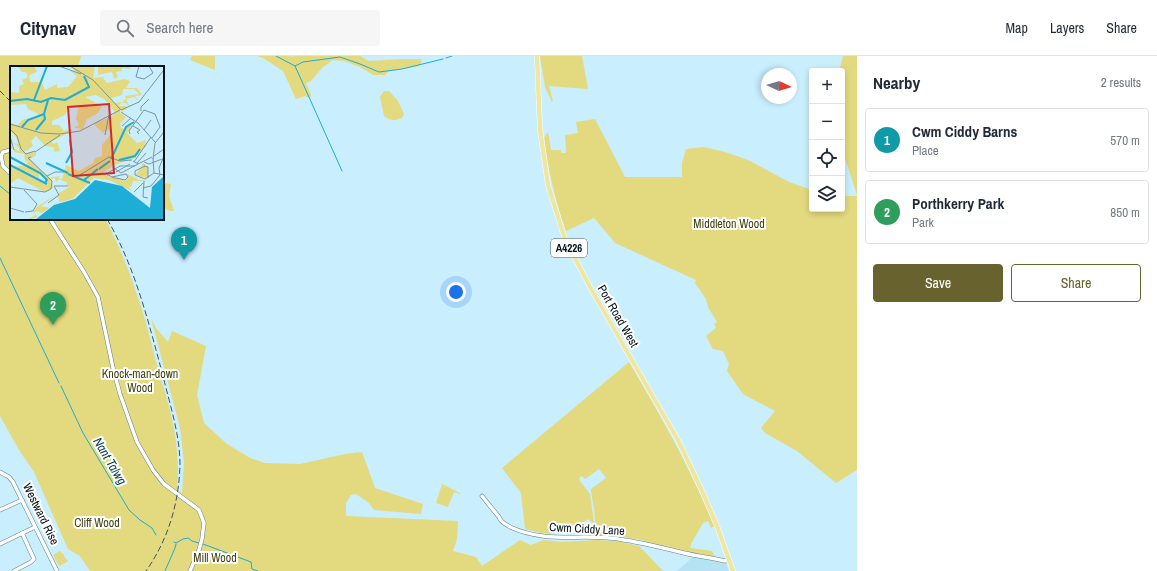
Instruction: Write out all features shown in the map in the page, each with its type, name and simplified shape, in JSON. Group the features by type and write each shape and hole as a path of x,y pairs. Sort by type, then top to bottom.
{"main road":[{"name":"Port Road West","path":"537,56 540,129 548,186 565,239 590,287 679,442 703,493 733,571"}],"street":[{"path":"10,150 4,152 1,156 3,166 10,173"},
{"path":"51,220 98,297 118,388 137,442 153,470 164,484 199,510 204,523 201,543 190,571"},
{"name":"Westward Rise","path":"0,472 9,477 13,482 57,571"},
{"name":"Cwm Ciddy Lane","path":"482,496 504,524 529,534 547,537 623,539 725,561 729,560"},
{"path":"0,510 22,500"},
{"path":"0,544 36,526"},
{"path":"14,571 34,559 22,533"}],"shaded area":[{"path":"693,557 726,562 729,571 677,571"}],"green space":[{"path":"0,56 81,56 78,66 10,66 10,220 106,220 107,222 124,259 141,306 170,411 176,441 178,473 177,490 182,493 184,463 180,428 151,318 156,328 168,342 172,331 206,346 197,395 204,423 227,444 250,458 265,463 300,464 345,454 362,452 375,488 423,504 421,514 374,510 369,503 356,494 351,495 346,503 346,516 458,521 457,539 453,551 476,557 482,566 520,540 531,545 543,540 562,542 596,540 617,541 639,546 663,571 90,571 80,556 68,549 34,472 19,450 0,416"},
{"path":"192,56 215,56 215,70 190,60"},
{"path":"257,56 360,56 369,61 422,59 420,66 389,71 385,75 373,75 360,67 344,61 333,60 322,68 311,81 306,83 311,95 310,99 305,96 296,99 283,71 263,58"},
{"path":"540,56 582,56 588,89 549,86 552,102 545,87"},
{"path":"843,56 857,56 857,195 845,158 845,68 840,68"},
{"path":"384,91 389,91 398,101 404,114 402,118 393,120 384,116 380,97"},
{"name":"Middleton Wood","path":"595,119 625,177 682,177 682,163 686,149 703,147 725,152 748,160 789,182 809,189 809,212 845,212 845,196 857,196 857,470 836,483 797,451 765,433 761,428 775,411 743,394 727,371 729,364 723,351 713,349 706,336 716,328 714,324 717,322 708,307 706,299 695,283 696,280 615,243 594,218 566,231 552,184 544,138 548,132 551,150 561,150 561,153 566,153 565,135 578,133 576,122"},
{"path":"164,183 171,184 169,196 174,211 164,208"},
{"path":"629,362 685,463 714,526 711,528 708,521 703,523 690,548 712,551 715,557 655,545 642,540 622,537 597,536 595,533 596,530 591,489 606,478 599,469 585,479 582,476 579,478 590,494 594,522 592,523 588,519 584,522 591,532 577,527 565,527 565,524 547,524 554,534 525,529 521,493 502,468"},
{"path":"442,484 460,493 454,492 448,507 436,503"},
{"path":"60,551 68,560 59,566 53,555"}],"waterway":[{"path":"276,56 295,66 303,62 340,57 379,72 402,69 443,59"},
{"path":"446,58 452,56"},
{"path":"295,66 342,171"},
{"path":"0,186 10,194"},
{"name":"Nant Talwg","path":"0,258 59,383"},
{"name":"Nant Talwg","path":"61,386 83,433 129,510 152,528 156,535"},
{"name":"Nant Talwg","path":"174,542 176,543 188,538 199,543"},
{"path":"165,571 176,544"},
{"name":"Nant Talwg","path":"203,544 251,562 252,569 258,571"}],"railway":[{"path":"0,91 10,101"},
{"path":"108,220 126,256 140,296 163,376 174,420 180,454 179,479 175,507 171,521 160,547 146,571"}],"place":[{"name":"Cwm Ciddy Barns","path":"184,260"},
{"name":"Porthkerry Park","path":"53,325"}],"park label":[{"name":"Knock-man-down Wood","path":"140,381"},
{"name":"Cliff Wood","path":"97,523"},
{"name":"Mill Wood","path":"215,558"}]}
